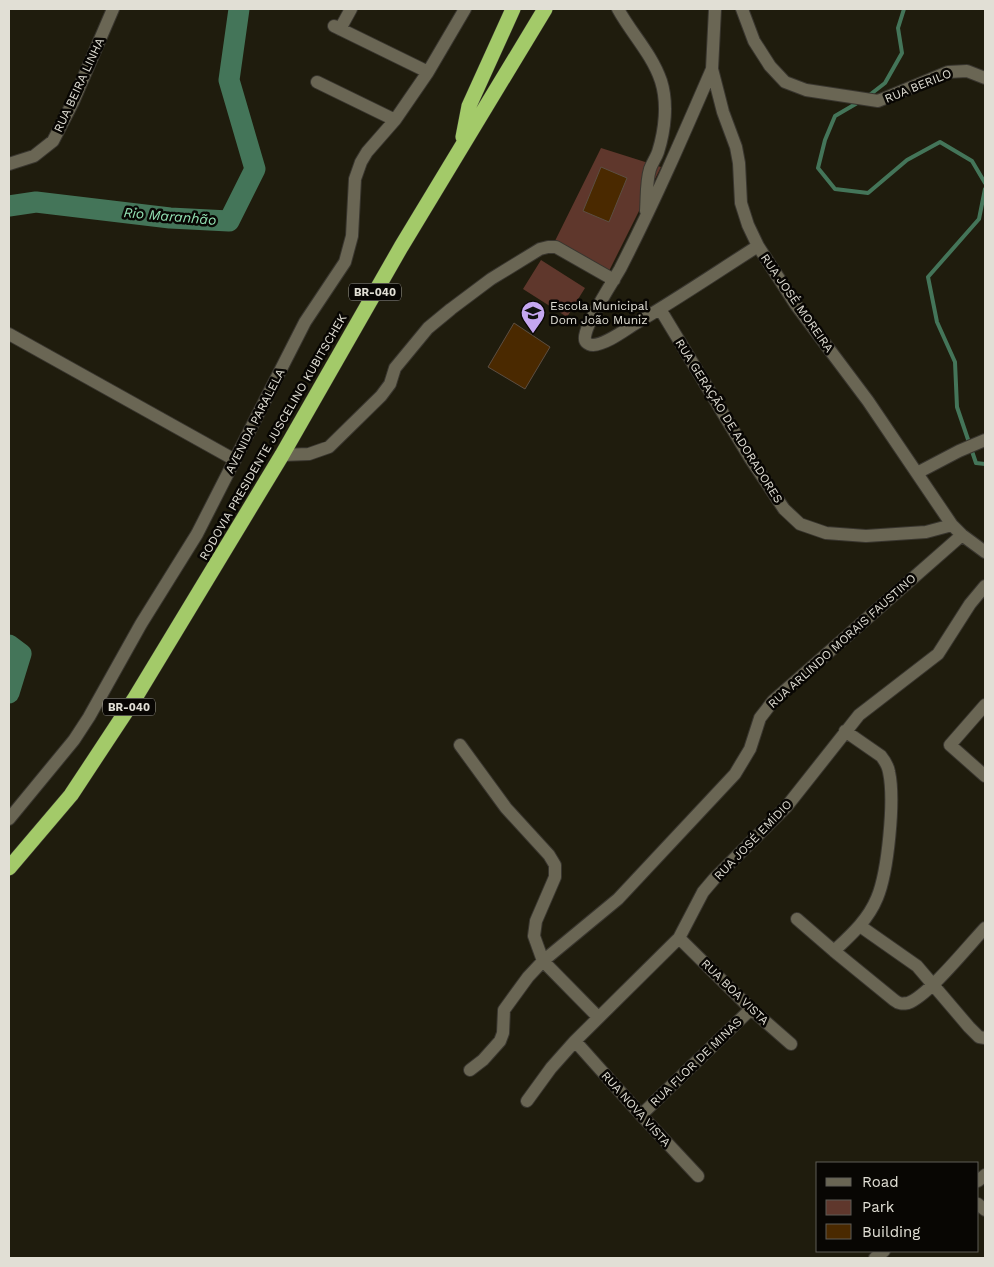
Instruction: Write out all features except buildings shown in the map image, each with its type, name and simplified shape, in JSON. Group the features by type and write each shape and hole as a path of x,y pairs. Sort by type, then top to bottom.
{"highway":[{"path":"462,149 469,106 513,9"},
{"name":"RODOVIA PRESIDENTE JUSCELINO KUBITSCHEK","path":"9,868 71,795 144,683 282,455 401,247 545,9"}],"street":[{"name":"RUA BEIRA LINHA","path":"9,164 34,156 53,141 73,102 113,9"},
{"path":"351,9 337,28 428,72"},
{"name":"AVENIDA PARALELA","path":"9,819 74,740 141,624 197,534 305,322 345,262 352,236 354,189 358,169 368,152 395,120 428,72 465,9"},
{"path":"618,9 650,59 661,80 664,92 664,127 658,153 650,170 647,183 646,218"},
{"name":"RUA JOSÉ MOREIRA","path":"716,9 712,69 715,85 738,154 743,211 758,246 816,334 868,401 952,525 985,552"},
{"name":"RUA BERILO","path":"742,9 754,41 763,56 785,82 806,90 878,101 948,72 967,71 985,78"},
{"path":"712,69 646,218 586,330 584,337 587,344 591,345 605,341 660,309 758,246"},
{"path":"317,82 395,120"},
{"path":"282,455 310,454 329,447 381,396 390,384 395,368 428,328 492,280 540,249 556,247 614,280"},
{"name":"RUA GERAÇÃO DE ADORADORES","path":"660,309 755,465 784,509 800,524 826,533 866,536 926,532 952,525"},
{"path":"9,334 235,460"},
{"path":"917,473 959,451 982,442"},
{"name":"RUA ARLINDO MORAIS FAUSTINO","path":"470,1070 483,1060 500,1041 503,1033 504,1010 528,977 543,961 618,899 735,774 750,749 760,718 773,701 962,535"},
{"name":"RUA JOSÉ EMÍDIO","path":"527,1101 551,1068 575,1041 654,965 679,938 703,892 787,806 845,731 865,709 938,654 970,604 985,586"},
{"path":"985,705 950,745 985,776"},
{"path":"834,951 860,926 878,897 885,871 891,807 891,783 888,766 881,756 845,731"},
{"path":"460,745 506,808 549,854 555,865 555,877 534,928 535,943 543,961 598,1017"},
{"path":"797,919 899,1004 914,1000 934,984 985,928"},
{"path":"860,926 918,966 976,1034 979,1037 985,1038"},
{"name":"RUA BOA VISTA","path":"679,938 751,1009 791,1044"},
{"name":"RUA FLOR DE MINAS","path":"641,1115 751,1009"},
{"name":"RUA NOVA VISTA","path":"575,1041 698,1176"}],"green space":[{"path":"601,148 661,167 607,275 554,243"},
{"path":"541,260 585,288 567,317 523,289"}],"waterway":[{"name":"Rio Maranhão","path":"9,206 36,202 170,218 229,221 255,169 229,80 239,9"},
{"path":"867,97 885,83 902,53 898,28 904,9"},
{"path":"859,102 835,116 825,140 818,168 835,189 868,193 907,160 940,142 972,161 985,183"},
{"path":"985,189 979,219 928,277 937,322 955,362 957,407 976,463 985,464"},
{"name":"Rio Maranhão","path":"9,645 21,654 9,693"}],"place":[{"name":"Escola Municipal Dom João Muniz","path":"533,334"}]}
